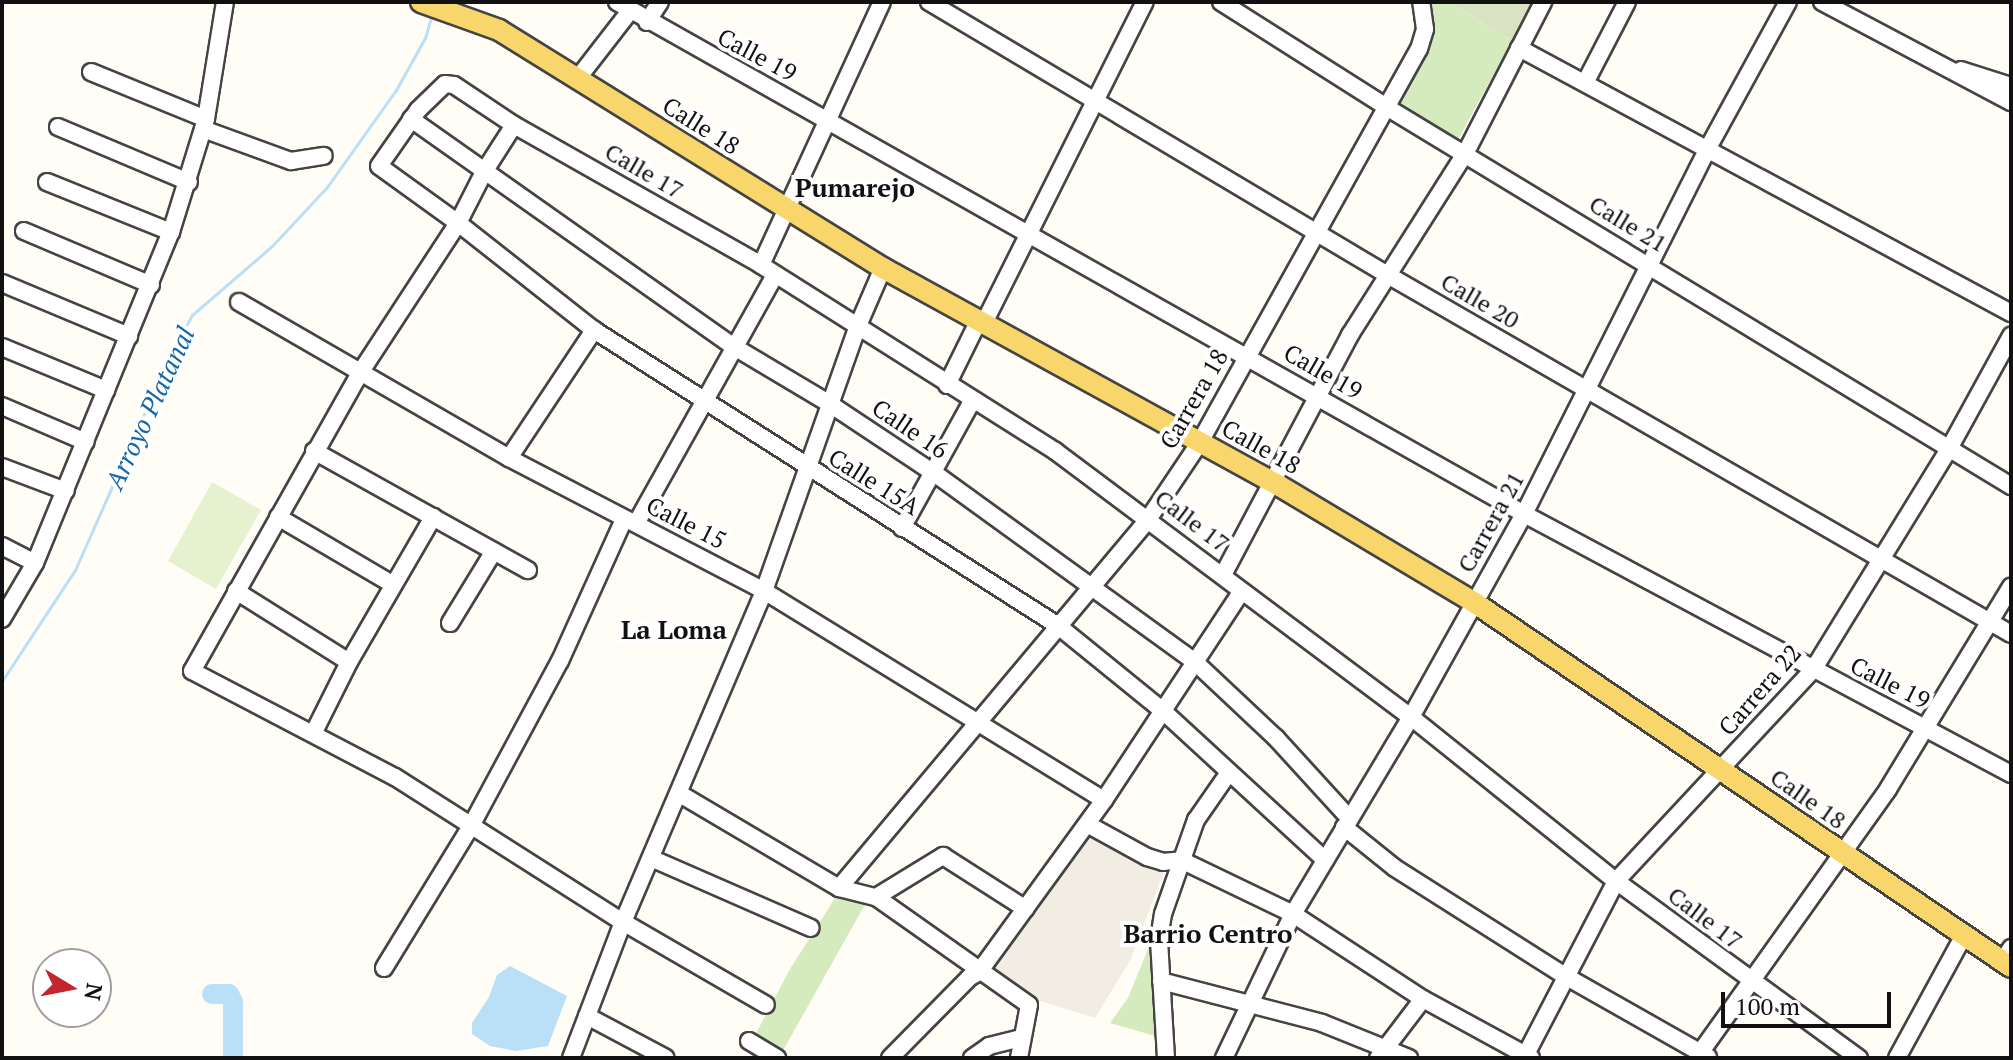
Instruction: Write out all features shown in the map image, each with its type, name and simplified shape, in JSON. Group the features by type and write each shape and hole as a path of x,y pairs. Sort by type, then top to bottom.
{"main road":[{"name":"Calle 18","path":"421,2 454,9 499,30 786,211 883,268 1274,482 1475,603 1963,937 2008,959"}],"street":[{"path":"2,619 35,563 171,232 205,124 225,2"},
{"path":"647,22 660,2"},
{"path":"384,968 471,826 631,521 706,403 736,348 768,270 786,211 882,2"},
{"name":"Calle 20","path":"929,2 1386,274 2011,634"},
{"path":"947,385 1031,233 1145,2"},
{"name":"Calle 21","path":"1221,2 1388,108 2011,486"},
{"name":"Carrera 18","path":"839,888 1088,587 1149,518 1200,442 1419,49 1425,29 1421,2"},
{"path":"1223,575 1316,397 1386,274 1465,154 1543,2"},
{"path":"1585,83 1627,2"},
{"name":"Carrera 21","path":"1224,1058 1293,914 1411,717 1524,514 1708,148 1788,2"},
{"path":"1822,2 2011,102"},
{"path":"578,78 623,6"},
{"name":"Calle 19","path":"623,6 1031,233 1524,514 2011,774"},
{"path":"1519,48 2011,313"},
{"path":"1952,69 2011,86"},
{"path":"91,72 291,161 324,156"},
{"name":"Calle 17","path":"411,119 445,84 454,85 514,125 768,270 1055,451 1149,518 1411,717 1616,881 1859,1058"},
{"name":"Calle 15A","path":"411,119 379,166 458,223 594,330 807,469 1057,625 1163,711 1325,860"},
{"name":"Calle 16","path":"411,119 736,348 830,404 934,473 1195,662 1276,738 1346,822 1395,868 1565,976 1704,1055"},
{"path":"514,125 484,172 458,223 360,373 192,671 395,777 623,922 766,1005"},
{"path":"58,127 189,182"},
{"path":"47,182 171,232"},
{"path":"24,231 151,285"},
{"path":"571,1058 623,922 653,859 764,591 857,328 883,268"},
{"path":"2,283 129,336"},
{"name":"Calle 15","path":"239,302 509,458 764,591 1104,800"},
{"path":"509,458 594,330"},
{"name":"Carrera 22","path":"1527,1057 1565,976 1616,881 1813,670 1950,447 2011,336"},
{"path":"2,347 106,390"},
{"path":"902,528 972,401"},
{"path":"2,406 86,442"},
{"path":"314,451 528,570"},
{"path":"2,467 66,491"},
{"path":"278,517 392,584"},
{"path":"314,732 392,584 433,517"},
{"path":"2,546 35,563"},
{"path":"450,623 494,551"},
{"path":"1704,1055 1749,980 1843,856 2011,587"},
{"path":"236,591 349,662"},
{"path":"890,1058 970,977 979,972 1104,800 1242,591"},
{"path":"1170,1056 1161,981 1159,939 1163,914 1196,820 1228,774"},
{"path":"680,794 839,888 876,897 1029,1005 1019,1058"},
{"path":"1087,824 1147,857 1163,862 1181,860 1293,914 1423,999 1527,1057"},
{"path":"876,897 943,856 1026,909"},
{"path":"653,859 811,928"},
{"path":"1897,1058 1963,937"},
{"path":"1161,981 1249,1001 1322,1023 1382,1053 1409,1058"},
{"path":"1382,1053 1423,999"},
{"path":"587,1016 666,1058"},
{"path":"972,1058 989,1046 1022,1038"},
{"path":"749,1041 777,1058"}],"green space":[{"path":"1427,2 1448,2 1512,40 1458,140 1399,105 1423,63 1432,31"},
{"path":"1448,2 1533,2 1512,40"},
{"path":"212,482 261,510 216,589 168,561"},
{"path":"837,895 867,901 781,1054 753,1039 790,969"},
{"path":"1150,944 1156,946 1155,1036 1110,1023 1128,998"}],"shaded area":[{"path":"1089,835 1149,868 1165,869 1131,959 1095,1018 1031,998 991,970"}],"water":[{"path":"510,966 567,996 548,1046 516,1051 490,1046 472,1034 472,1023 489,997 497,975"}],"waterway":[{"name":"Arroyo Platanal","path":"2,681 75,570 171,353 192,315 272,246 327,187 396,90 425,38 432,14"},
{"path":"212,994 229,994 233,1002 233,1058"}],"district":[{"name":"Pumarejo","path":"855,188"},
{"name":"La Loma","path":"674,630"},
{"name":"Barrio Centro","path":"1208,934"}]}
